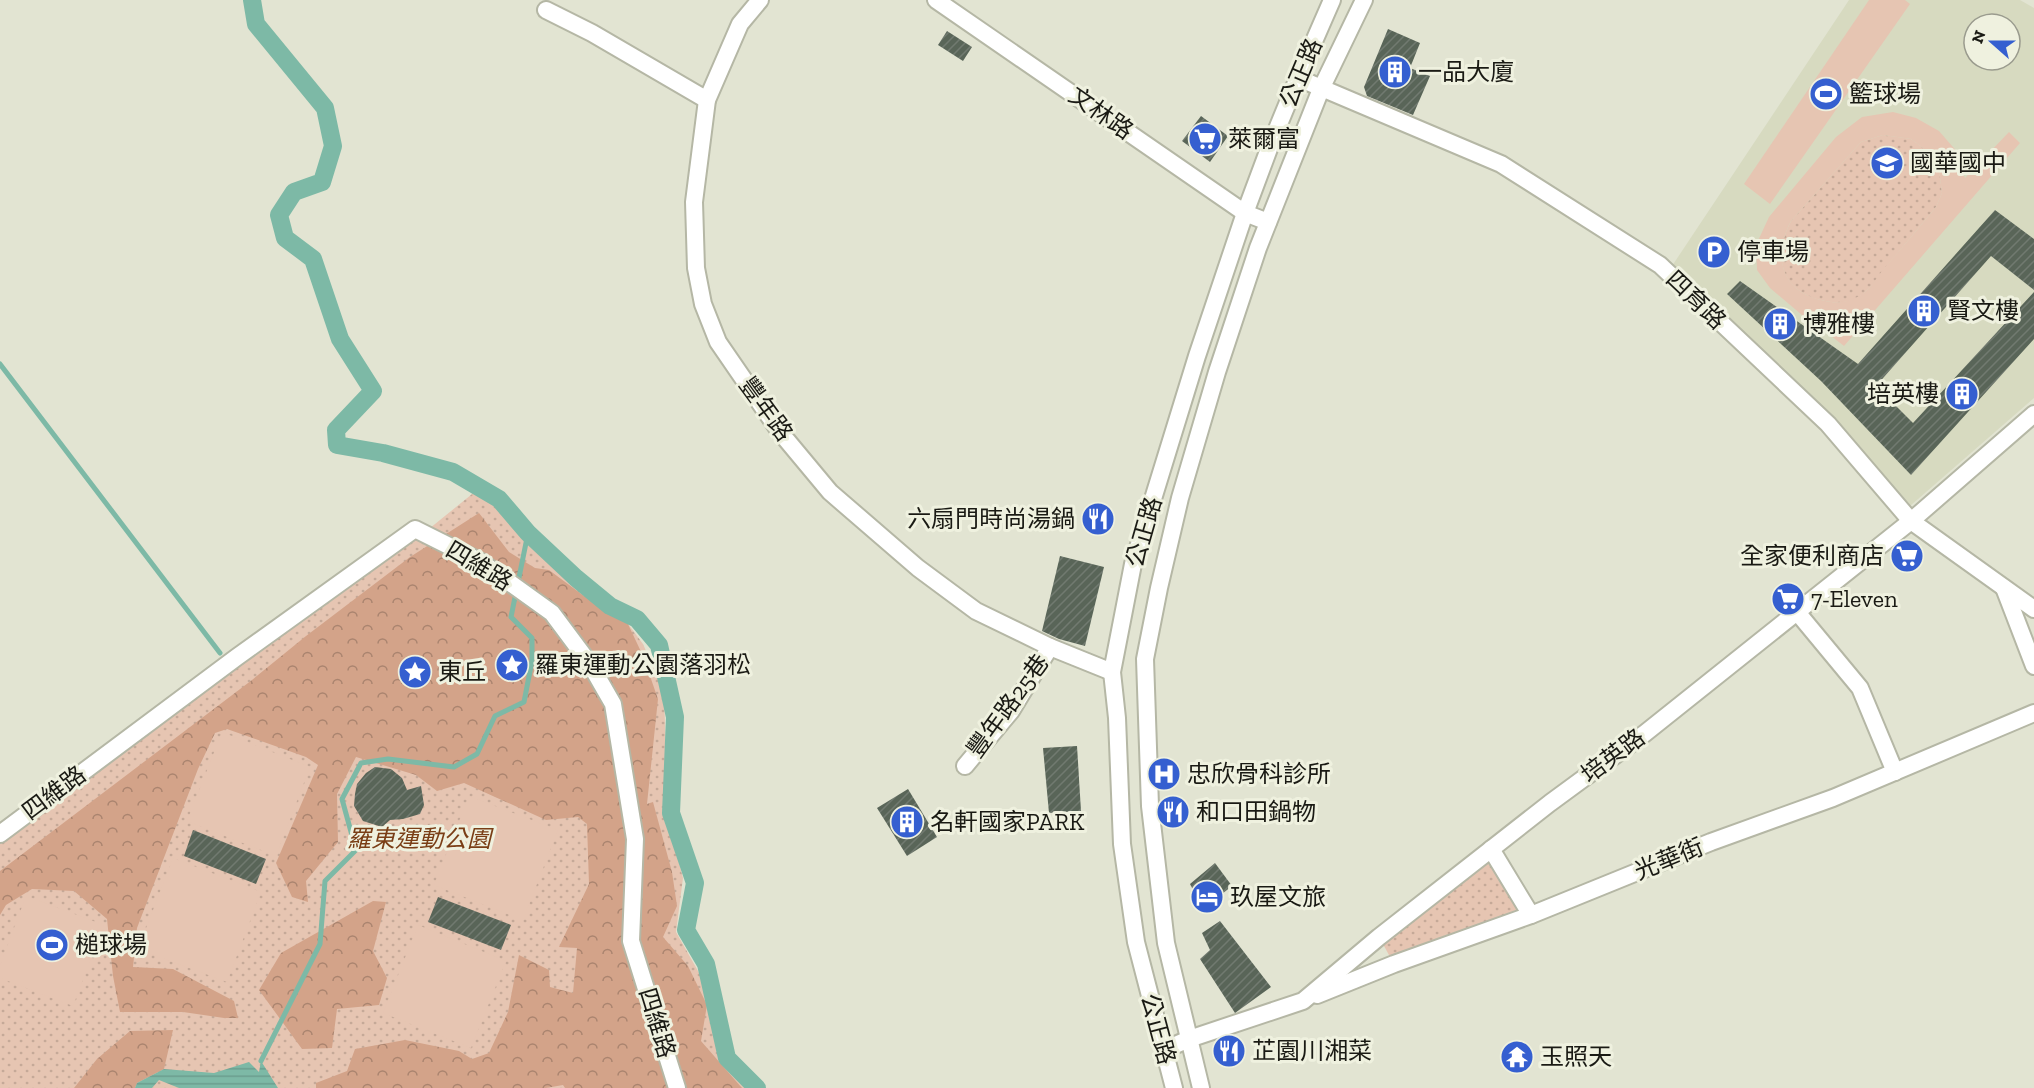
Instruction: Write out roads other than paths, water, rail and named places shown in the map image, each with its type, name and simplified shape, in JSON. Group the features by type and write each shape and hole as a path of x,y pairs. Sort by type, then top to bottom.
{"street":[{"name":"豐年路","path":"760,0 741,24 707,100 694,202 696,268 703,304 718,342 780,432 830,492 918,568 976,612 1050,647 1112,672"},
{"name":"文林路","path":"936,0 1245,213 1268,222"},
{"name":"公正路","path":"1174,1088 1136,942 1122,844 1117,718 1112,672 1133,564 1197,356 1245,213 1298,78 1332,0"},
{"name":"公正路","path":"1200,1088 1166,943 1150,806 1145,659 1180,498 1217,372 1258,248 1321,89 1364,0"},
{"path":"546,10 592,33 707,100"},
{"name":"四育路","path":"1298,78 1501,164 1660,265 1828,424 1911,520 2034,609"},
{"name":"培英路","path":"1164,1050 1189,1039 1303,1001 1379,937 1644,734 1797,612 1911,520 2034,414"},
{"name":"四維路","path":"0,834 218,671 415,529 480,562 552,612 590,664 613,704 635,839 631,941 677,1088"},
{"path":"2004,588 2034,666"},
{"path":"1797,612 1860,688 1895,772"},
{"name":"豐年路25巷","path":"965,766 1011,711 1050,647"},
{"name":"光華街","path":"1303,1001 1394,964 1531,915 1712,842 1833,798 2034,713"},
{"path":"1491,849 1531,915"}],"water":[{"path":"261,1061 278,1088 179,1088 159,1080 152,1088 135,1088 137,1083 164,1069 214,1073 249,1062 259,1072"}],"waterway":[{"path":"252,0 256,24 325,108 333,146 322,182 294,192 279,215 285,238 313,259 340,339 373,391 336,430 337,445 383,453 453,472 499,499 528,533 576,578 610,606 637,619 659,645 675,717 671,813 695,883 686,930 706,964 727,1058 757,1088"},
{"path":"0,364 220,653"},
{"path":"261,1061 320,944 325,881 356,850 342,799 361,763 388,759 454,767 477,754 495,716 524,702 532,661 532,638 511,617 528,533"}],"place":[{"name":"一品大廈","path":"1395,72"},
{"name":"籃球場","path":"1826,94"},
{"name":"萊爾富","path":"1205,139"},
{"name":"國華國中","path":"1887,163"},
{"name":"停車場","path":"1714,252"},
{"name":"賢文樓","path":"1924,311"},
{"name":"博雅樓","path":"1780,324"},
{"name":"培英樓","path":"1962,394"},
{"name":"六扇門時尚湯鍋","path":"1098,519"},
{"name":"全家便利商店","path":"1907,556"},
{"name":"7-Eleven","path":"1788,599"},
{"name":"羅東運動公園落羽松","path":"512,665"},
{"name":"東丘","path":"415,672"},
{"name":"忠欣骨科診所","path":"1164,774"},
{"name":"和口田鍋物","path":"1173,812"},
{"name":"名軒國家PARK","path":"907,822"},
{"name":"玖屋文旅","path":"1207,897"},
{"name":"槌球場","path":"52,945"},
{"name":"芷園川湘菜","path":"1229,1051"},
{"name":"玉照天","path":"1517,1057"}],"park label":[{"name":"羅東運動公園","path":"419,839"}]}
